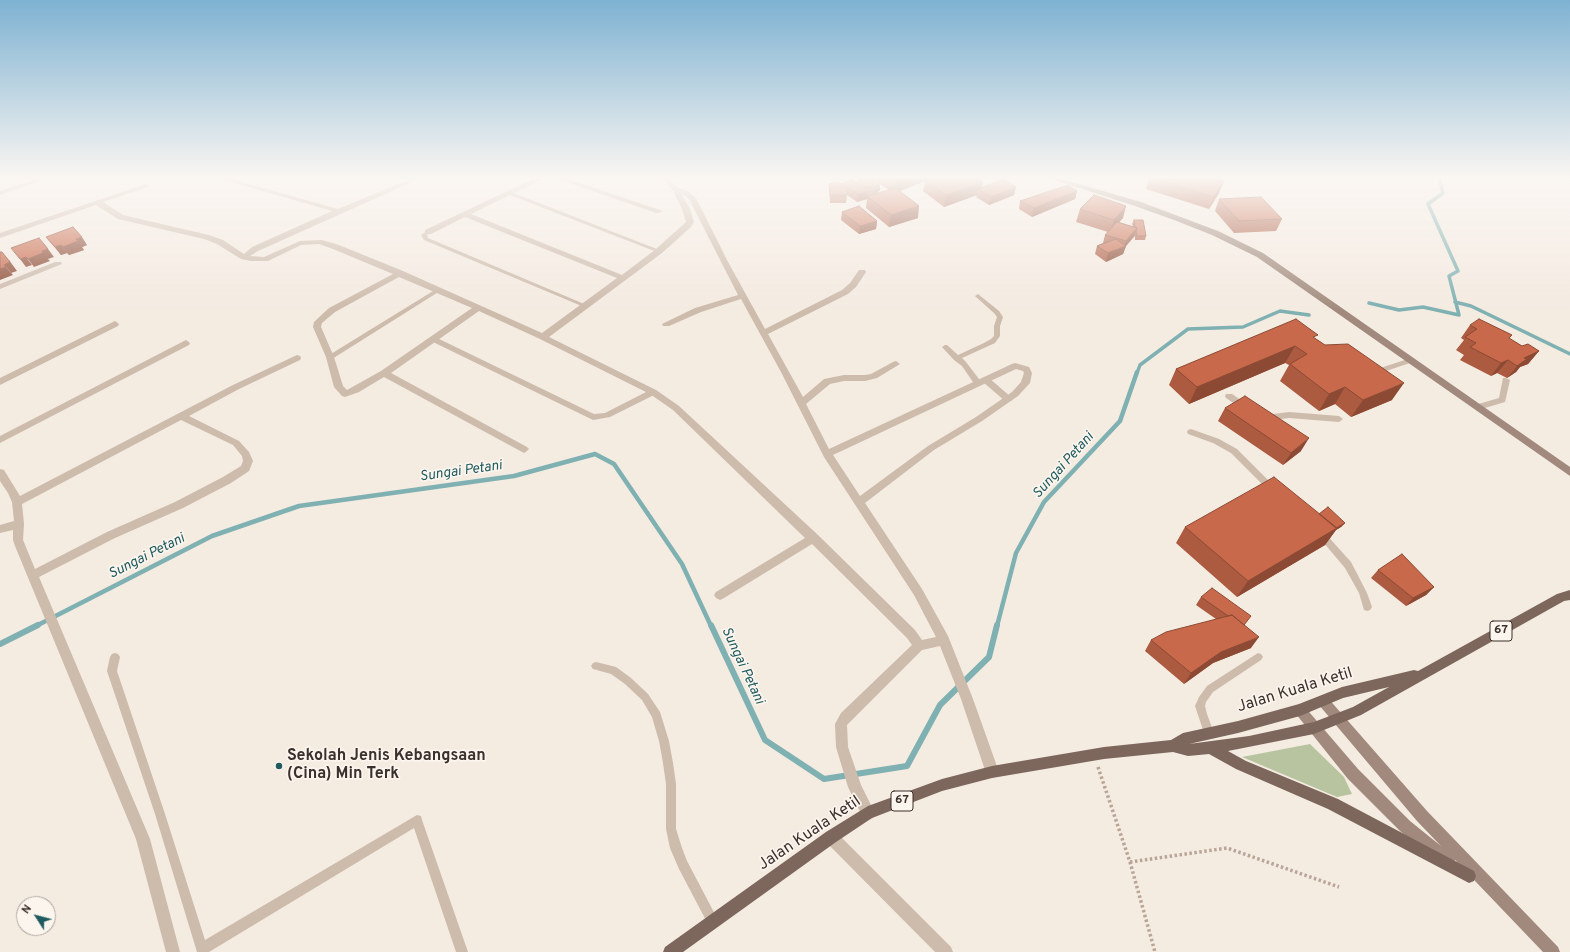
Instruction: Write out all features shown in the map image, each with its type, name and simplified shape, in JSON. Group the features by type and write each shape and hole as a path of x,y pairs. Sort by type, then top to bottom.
{"main road":[{"path":"1189,222 1245,248 1276,265 1570,472"},
{"name":"Jalan Kuala Ketil","path":"670,952 831,837 868,813 942,785 992,772 1093,754 1174,746 1188,750 1210,748 1249,742 1314,728 1357,711 1565,596 1570,586"},
{"name":"Jalan Kuala Ketil","path":"1174,746 1183,739 1300,710 1342,693 1427,672"},
{"path":"1323,701 1422,816 1520,920 1553,952"},
{"path":"1300,710 1353,774 1405,826 1469,876 1520,920"},
{"path":"1210,748 1241,765 1333,804 1469,876"}],"street":[{"path":"0,236 39,222"},
{"path":"144,222 206,237 220,242 251,260 265,259 300,243 319,242 400,273 543,337 653,392 676,408 814,538 911,634 919,646"},
{"path":"244,257 255,249 314,222"},
{"path":"428,232 448,222"},
{"path":"486,222 623,278"},
{"path":"543,337 659,251 685,229 690,222"},
{"path":"705,222 802,404 827,454 918,592 944,640 967,699 992,772"},
{"path":"0,287 58,264"},
{"path":"763,333 844,292 853,285 862,272"},
{"path":"400,273 332,310 318,322 317,327 330,357 339,386 345,394 356,390 384,373 477,308"},
{"path":"666,324 698,310 743,296"},
{"path":"0,382 115,324"},
{"path":"0,440 186,343"},
{"path":"17,502 297,358"},
{"path":"802,404 827,381 874,376 896,364"},
{"path":"827,454 1015,366 1026,369 1028,373 1026,383 1021,389 1008,399 931,448 859,502"},
{"path":"384,373 524,449"},
{"path":"33,575 111,535 179,505 227,480 245,468 248,461 246,455 236,443 182,416"},
{"path":"0,473 14,492 17,502 19,524 18,540 143,839 173,952"},
{"path":"0,529 19,524"},
{"path":"720,595 814,538"},
{"path":"868,813 856,787 842,747 841,724 845,717 909,654 919,646 944,640"},
{"path":"831,837 946,952"}],"lane":[{"path":"585,222 659,251"},
{"path":"428,232 424,235 426,239 586,306"},
{"path":"330,357 438,290"},
{"path":"956,358 986,345 993,341 996,336 1000,317 997,312 978,296"},
{"path":"433,339 593,417 607,415 653,392"},
{"path":"945,347 982,382 1008,399"},
{"path":"1365,370 1370,374 1411,360"},
{"path":"1478,407 1502,400 1506,380"},
{"path":"1229,396 1275,426"},
{"path":"1257,415 1289,415 1339,419"},
{"path":"1191,432 1216,441 1234,451 1278,494"},
{"path":"1315,529 1348,565 1363,593 1367,607"},
{"path":"115,657 112,671 202,950 417,820 462,952"},
{"path":"1209,733 1202,714 1202,700 1210,688 1258,657"},
{"path":"596,666 612,670 628,681 645,697 656,715 664,741 668,764 671,784 671,829 676,848 683,866 712,922"}],"path":[{"path":"1093,754 1130,862 1155,952"},
{"path":"1130,862 1227,848 1340,887"}],"green space":[{"path":"1310,744 1344,777 1352,794 1337,797 1242,757"}],"building":[{"path":"855,222 872,222 860,226"},
{"path":"1117,222 1137,228 1126,241 1105,235"},
{"path":"1134,222 1143,222 1146,236 1137,236 1137,228 1135,227"},
{"path":"73,227 82,237 76,239 78,241 63,247 61,245 55,247 46,237"},
{"path":"39,238 48,249 42,251 43,253 28,259 26,257 20,259 11,248"},
{"path":"1116,239 1126,246 1108,253 1097,246"},
{"path":"0,252 2,252 10,262 4,265 6,267 0,269"},
{"path":"1296,319 1318,335 1313,337 1325,345 1348,344 1404,383 1363,400 1345,387 1329,394 1290,364 1307,354 1295,346 1197,387 1176,369"},
{"path":"1479,319 1512,335 1509,338 1522,346 1528,344 1539,351 1524,358 1527,359 1517,366 1508,360 1501,363 1470,347 1476,343 1465,337 1477,329 1470,325"},
{"path":"1245,396 1309,438 1291,453 1225,408"},
{"path":"1274,477 1337,528 1248,581 1185,527"},
{"path":"1328,507 1345,523 1336,528 1319,514"},
{"path":"1402,554 1434,587 1413,598 1378,570"},
{"path":"1212,588 1251,616 1244,625 1232,615 1228,616 1201,597"},
{"path":"1232,615 1259,637 1221,652 1191,673 1151,640 1166,632"}],"waterway":[{"name":"Sungai Petani","path":"1436,222 1458,271 1449,276 1456,302"},
{"name":"Sungai Petani","path":"1369,303 1399,310 1423,307 1459,315 1456,302"},
{"path":"1456,302 1471,306 1570,354"},
{"name":"Sungai Petani","path":"1137,373 1140,365 1188,329 1243,327 1280,311 1309,315"},
{"name":"Sungai Petani","path":"997,626 1016,553 1044,502 1120,421 1137,372"},
{"name":"Sungai Petani","path":"36,626 212,536 299,506 514,476 595,454 614,464 682,564 711,626"},
{"name":"Sungai Petani","path":"711,625 765,740 824,779 907,766 940,705 989,657 997,625"},
{"name":"Sungai Petani","path":"0,644 36,626"}],"place":[{"name":"Sekolah Jenis Kebangsaan (Cina) Min Terk","path":"279,766"}]}
